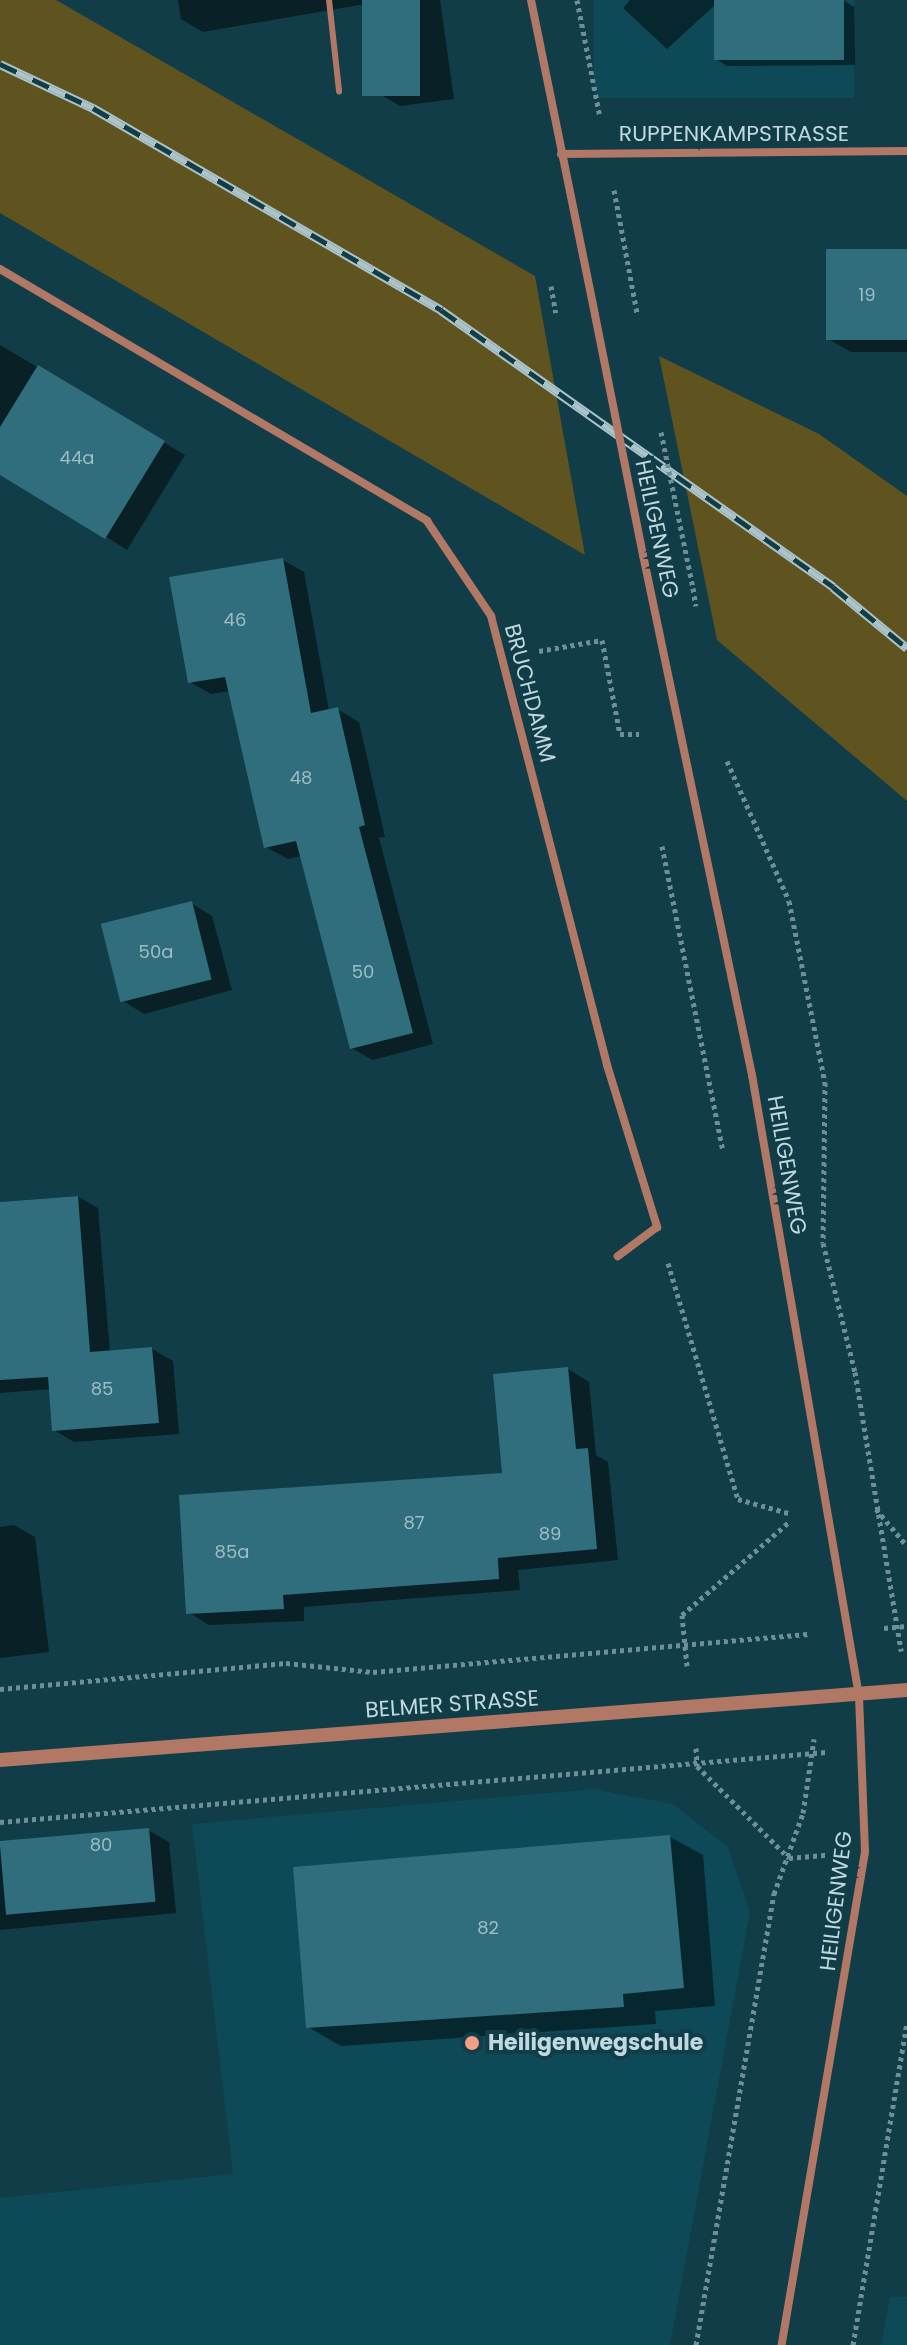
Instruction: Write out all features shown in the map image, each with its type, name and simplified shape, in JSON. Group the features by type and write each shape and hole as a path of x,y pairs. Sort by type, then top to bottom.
{"street":[{"name":"HEILIGENWEG","path":"531,0 752,1075 859,1696 865,1852 782,2345"},
{"name":"RUPPENKAMPSTRASSE","path":"561,154 907,151"},
{"name":"BRUCHDAMM","path":"0,269 427,521 491,616 607,1065 657,1227"},
{"path":"618,1256 657,1227"},
{"name":"BELMER STRASSE","path":"0,1760 907,1690"}],"lane":[{"path":"329,0 339,91"}],"path":[{"path":"659,421 698,617"},
{"path":"503,657 602,640 620,734 639,734"},
{"path":"636,719 642,749"},
{"path":"722,748 789,901 825,1082 823,1243 855,1372 875,1508 904,1666"},
{"path":"661,843 724,1156"},
{"path":"657,1227 738,1499 797,1515"},
{"path":"793,1500 797,1515"},
{"path":"875,1508 907,1546"},
{"path":"685,1645 682,1615 797,1515"},
{"path":"0,1689 286,1663 373,1672 907,1626"},
{"path":"0,1822 697,1766 862,1748"},
{"path":"696,2345 774,1894 789,1858 697,1766"},
{"path":"853,2345 907,2024"}],"shaded area":[{"path":"0,0 56,0 535,276 585,555 0,213"},
{"path":"594,0 854,0 854,98 594,98"},
{"path":"659,356 819,434 907,496 907,801 717,640"},
{"name":"Heiligenwegschule","path":"593,1789 673,1804 728,1847 750,1912 670,2345 0,2345 0,2198 233,2174 192,1824"},
{"path":"890,2297 907,2297 907,2345 881,2345"}],"building":[{"path":"362,0 420,0 420,96 362,96"},
{"path":"714,0 844,0 844,60 714,60"},
{"path":"826,249 907,249 907,340 826,340"},
{"path":"38,365 165,441 105,539 0,475 0,427"},
{"path":"283,558 311,713 338,707 365,825 359,827 413,1033 350,1049 296,841 264,848 225,677 188,683 169,577"},
{"path":"192,901 212,980 120,1002 101,924"},
{"path":"78,1196 90,1352 152,1347 159,1423 52,1431 48,1377 0,1380 0,1202"},
{"path":"568,1367 576,1449 588,1448 597,1549 498,1558 499,1579 283,1595 284,1609 186,1614 179,1495 502,1473 493,1374"},
{"path":"149,1828 155,1902 6,1915 0,1841"},
{"path":"670,1835 684,1988 623,1994 624,2007 306,2028 293,1867"}],"railway":[{"path":"0,64 93,108 441,310 833,587 907,648"}],"place":[{"name":"Heiligenwegschule","path":"472,2043"}]}
